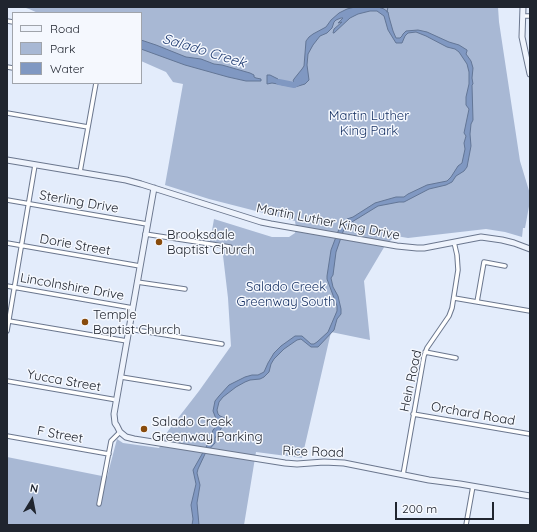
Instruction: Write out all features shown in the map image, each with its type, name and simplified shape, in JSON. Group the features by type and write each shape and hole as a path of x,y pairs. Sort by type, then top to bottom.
{"street":[{"path":"523,7 522,37 530,70"},
{"path":"523,16 530,16"},
{"path":"80,172 96,84"},
{"path":"7,113 88,127"},
{"name":"Martin Luther King Drive","path":"7,160 125,180 261,222 393,246 405,248 424,248 475,238 490,238 514,243 530,249"},
{"path":"7,331 35,164"},
{"path":"99,504 111,441 120,432 114,418 154,188"},
{"name":"Sterling Drive","path":"7,200 147,224"},
{"path":"145,234 230,246"},
{"name":"Hein Road","path":"403,475 422,360 425,352 449,316 452,308 458,270 454,242"},
{"name":"Dorie Street","path":"7,243 140,266"},
{"path":"477,302 484,262 505,266"},
{"path":"137,282 185,289"},
{"name":"Lincolnshire Drive","path":"7,286 133,308"},
{"path":"454,298 530,311"},
{"path":"9,321 127,341"},
{"path":"129,330 222,344"},
{"path":"425,352 456,358"},
{"name":"Yucca Street","path":"121,377 189,388"},
{"name":"Yucca Street","path":"7,381 117,400"},
{"name":"Orchard Road","path":"413,414 530,434"},
{"name":"Rice Road","path":"120,432 126,437 149,442 291,464 324,462 344,463 403,475 530,496"},
{"name":"F Street","path":"7,436 109,454"},
{"path":"466,525 474,486"}],"green space":[{"name":"Martin Luther King Park","path":"23,7 498,7 520,161 530,194 525,228 523,228 522,237 486,229 408,238 396,236 386,244 364,281 370,340 331,332 302,458 256,452 244,525 7,525 7,457 107,477 117,439 123,443 159,448 168,431 231,346 228,298 222,247 224,243 210,242 214,219 272,237 289,237 295,233 296,228 295,221 209,199 165,185 183,84 173,82 166,72 142,61 142,12 36,12"}],"water":[{"path":"355,7 378,7 388,12 396,38 400,38 406,31 418,30 427,32 459,45 467,50 466,54 471,61 473,68 473,120 471,124 471,146 467,167 456,176 452,182 446,185 429,189 404,202 378,206 347,225 344,229 336,252 333,275 331,278 341,309 341,314 337,319 334,330 318,347 311,347 301,339 297,340 284,349 274,359 269,372 264,377 250,380 236,387 219,402 217,410 218,414 225,418 226,421 215,438 215,443 205,454 198,469 197,473 200,485 197,503 199,525 192,525 193,519 191,505 196,484 193,470 210,440 213,430 218,424 213,411 215,401 229,385 245,377 258,375 264,372 274,353 295,336 302,336 311,344 314,344 328,332 337,311 337,306 327,276 331,250 339,229 347,219 353,217 375,203 396,197 404,197 427,185 447,181 462,163 466,136 464,133 469,109 466,105 469,84 467,64 459,52 455,49 447,47 416,32 408,33 402,43 396,43 388,30 384,16 377,11 358,14 350,18 333,33 334,29 342,22 338,23 343,18 336,20 332,28 327,33 320,36 308,54 307,65 309,80 305,84 295,87 272,83 267,84 267,75 278,79 280,82 292,85 295,83 293,81 294,79 304,66 306,41 309,37 326,27 339,13"},
{"path":"142,40 186,57 201,59 214,64 250,73 254,75 254,77 261,79 261,81 246,81 185,65 142,49"}],"waterway":[{"name":"Salado Creek","path":"387,12 388,7"},
{"name":"Salado Creek","path":"279,82 294,85 299,82"}],"place":[{"name":"Brooksdale Baptist Church","path":"159,242"},
{"name":"Temple Baptist Church","path":"85,322"},
{"name":"Salado Creek Greenway Parking","path":"144,429"}],"park label":[{"name":"Salado Creek Greenway South","path":"286,294"}]}
